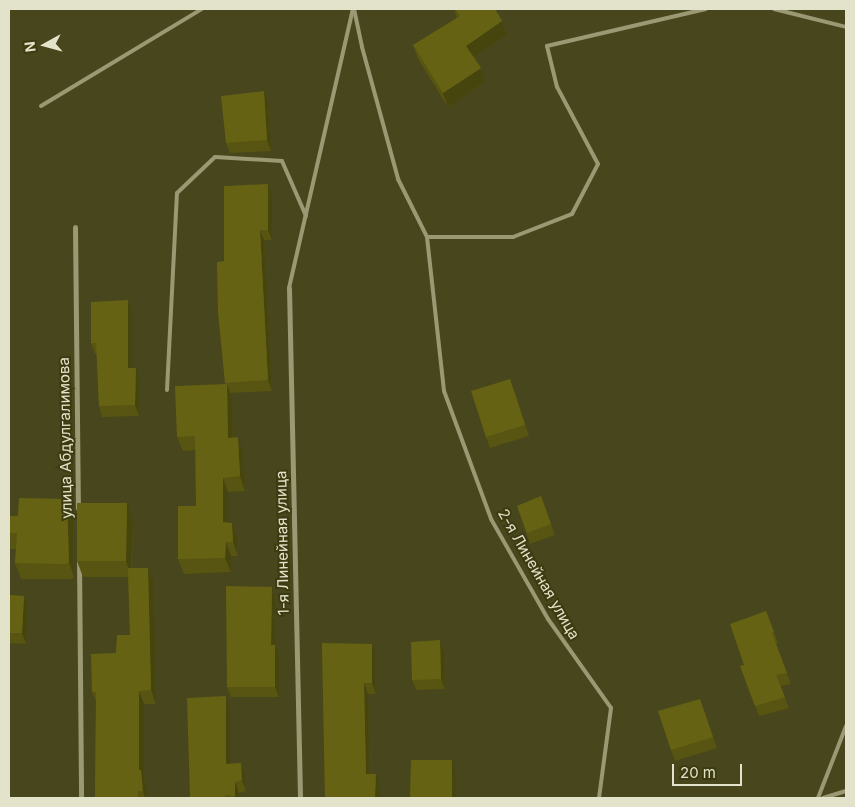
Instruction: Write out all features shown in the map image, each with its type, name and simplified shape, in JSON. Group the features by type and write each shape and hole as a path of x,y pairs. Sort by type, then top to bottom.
{"street":[{"name":"улица Абдулгалимова","path":"75,227 78,513"},
{"name":"1-я Линейная улица","path":"289,288 300,798"},
{"path":"79,552 82,798"}],"lane":[{"path":"40,106 202,9"},
{"path":"289,288 353,9"},
{"path":"353,9 398,179 427,237 513,236 572,214 598,164 557,87 547,46 706,9"},
{"path":"774,9 846,27"},
{"path":"167,390 177,194 215,157 282,161 306,216"},
{"name":"2-я Линейная улица","path":"427,237 444,391 491,519 548,619 610,708 598,798"},
{"path":"818,798 846,726"},
{"path":"823,798 846,792"}],"building":[{"path":"455,9 495,9 502,21 466,46 481,68 443,93 413,45 460,16"},
{"path":"264,91 267,140 226,143 221,96"},
{"path":"268,184 268,230 260,230 268,380 225,383 218,313 217,262 224,261 224,186"},
{"path":"128,300 128,368 136,368 135,405 99,406 96,343 91,343 91,302"},
{"path":"510,379 525,425 486,437 471,391"},
{"path":"227,384 228,438 238,437 240,476 223,478 223,522 232,523 233,542 226,542 225,558 178,559 178,506 196,506 195,436 177,437 175,386"},
{"path":"541,496 551,524 527,533 517,506"},
{"path":"19,498 67,499 69,562 65,564 15,563 17,533 9,533 9,516 18,516"},
{"path":"77,503 127,503 126,561 77,561"},
{"path":"128,568 148,568 151,690 139,691 139,770 141,770 143,791 138,791 138,798 95,798 96,692 92,692 91,654 116,653 117,635 130,635"},
{"path":"226,586 272,587 271,645 275,645 275,687 227,687"},
{"path":"9,595 24,596 22,633 9,633"},
{"path":"766,611 787,673 776,675 785,697 755,706 740,666 744,665 730,624"},
{"path":"440,640 441,679 412,680 411,642"},
{"path":"322,643 372,644 372,683 364,683 366,774 376,774 375,798 325,798"},
{"path":"226,696 226,764 241,763 242,780 235,782 235,796 225,795 225,798 190,798 187,698"},
{"path":"700,699 713,737 671,750 658,711"},
{"path":"411,760 452,760 452,798 410,798"}]}
